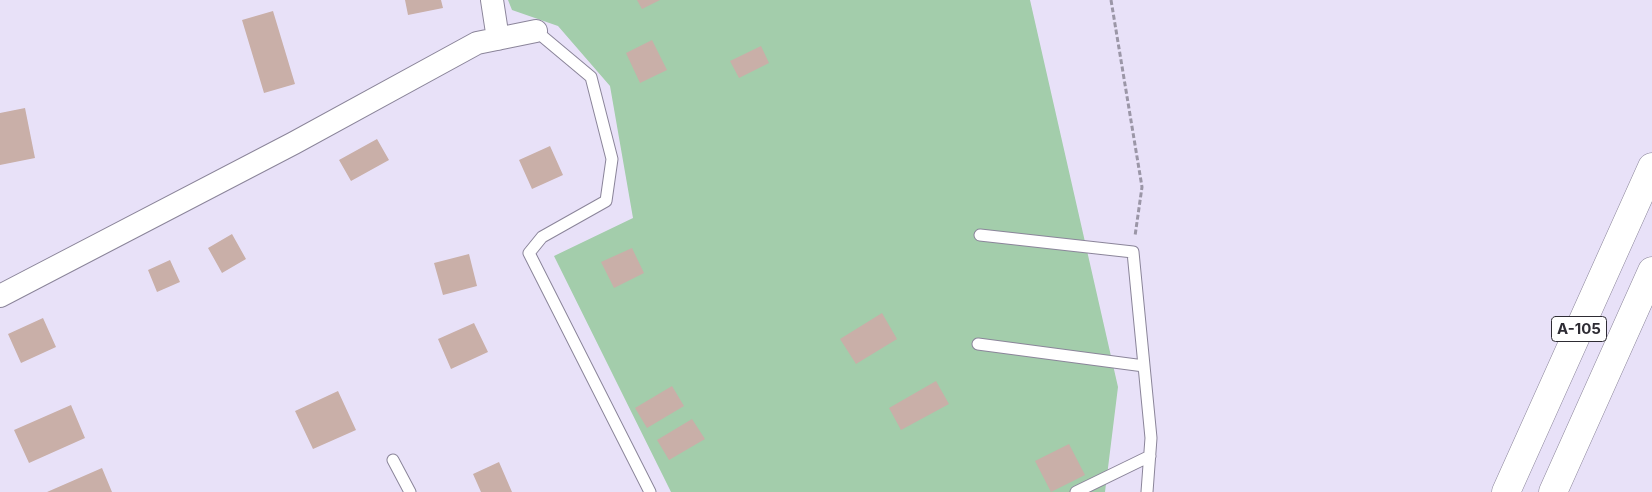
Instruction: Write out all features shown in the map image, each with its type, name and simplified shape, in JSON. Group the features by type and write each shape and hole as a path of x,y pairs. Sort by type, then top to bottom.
{"highway":[{"name":"А-105","path":"1506,492 1652,167"},
{"name":"А-105","path":"1553,492 1652,271"}],"street":[{"path":"492,0 498,39"},
{"path":"0,296 294,143 477,43 536,31"}],"lane":[{"path":"536,31 591,77 612,159 606,201 542,237 529,253 650,492"},
{"path":"980,235 1133,252 1151,438 1148,492"},
{"path":"978,344 1144,366"},
{"path":"1076,492 1150,456"},
{"path":"393,460 410,492"}],"path":[{"path":"1111,0 1142,187 1133,252"}],"green space":[{"path":"508,0 1030,0 1118,387 1105,492 671,492 554,256 633,218 610,86 558,26 512,10"}],"building":[{"path":"405,0 441,0 443,8 408,15"},
{"path":"637,0 660,0 642,9"},
{"path":"273,11 295,84 264,93 242,20"},
{"path":"652,40 667,70 640,83 626,53"},
{"path":"761,46 769,63 739,78 730,61"},
{"path":"25,108 35,158 0,165 0,113"},
{"path":"377,139 389,160 351,181 339,160"},
{"path":"550,146 563,175 532,189 519,160"},
{"path":"232,234 246,259 222,273 208,248"},
{"path":"632,248 644,273 614,288 601,262"},
{"path":"469,254 477,286 443,295 434,263"},
{"path":"170,260 180,282 157,292 148,270"},
{"path":"882,313 897,339 856,364 840,339"},
{"path":"43,318 56,347 21,363 8,334"},
{"path":"474,323 488,352 451,369 438,339"},
{"path":"936,381 949,404 901,430 889,408"},
{"path":"672,386 684,406 647,428 635,408"},
{"path":"338,391 356,430 313,449 295,411"},
{"path":"71,405 85,438 29,463 14,430"},
{"path":"692,419 705,439 669,460 657,440"},
{"path":"1069,444 1085,475 1051,492 1035,461"},
{"path":"499,462 512,492 481,492 473,474"},
{"path":"102,468 112,492 47,492"}]}
